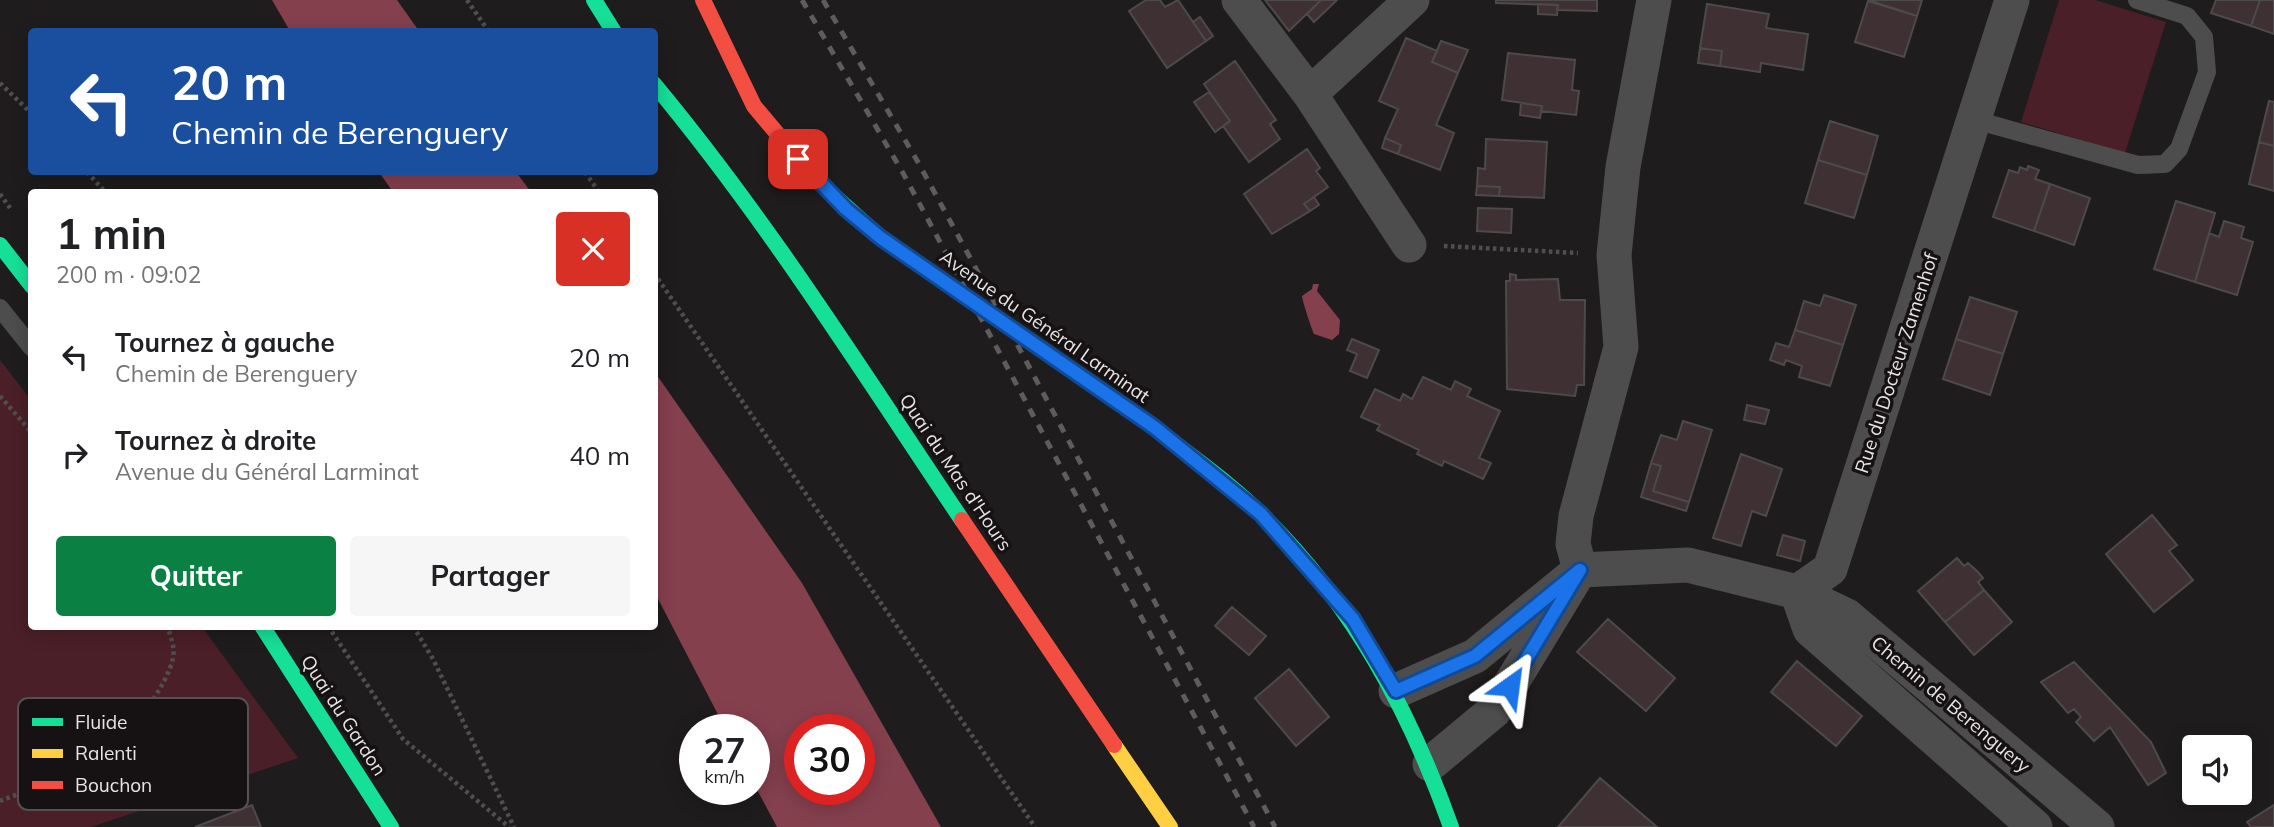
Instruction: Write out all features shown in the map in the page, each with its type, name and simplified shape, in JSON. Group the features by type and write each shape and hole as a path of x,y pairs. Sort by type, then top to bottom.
{"main road":[{"path":"594,0 612,28"},
{"name":"Avenue du Général Larminat","path":"703,0 754,106 813,177 881,238 1154,427 1261,514 1353,619 1396,691 1430,764 1451,827"},
{"name":"Quai du Mas d'Hours","path":"658,78 779,249 1170,827"},
{"path":"0,245 28,281"},
{"name":"Quai du Gardon","path":"265,630 391,827"}],"street":[{"path":"1239,0 1310,94 1409,245"},
{"path":"1310,94 1412,0"},
{"path":"1430,764 1496,710 1580,570 1573,544 1576,516 1621,347 1614,255 1623,167 1654,0"},
{"name":"Rue du Docteur Zamenhof","path":"1797,592 1830,569 2012,0"},
{"name":"Chemin de Berenguery","path":"1580,570 1688,565 1797,592 1847,616 2097,827"},
{"path":"1396,691 1475,656 1580,570"},
{"name":"Chemin de Berenguery","path":"1797,592 1810,629 2035,827"}],"lane":[{"path":"1975,120 2138,165 2165,164 2179,149 2207,72 2204,37 2187,16 2137,0"},
{"path":"0,308 28,343"},
{"path":"252,630 302,687"}],"path":[{"path":"467,0 486,28"},
{"path":"0,83 28,110"},
{"path":"90,175 102,189"},
{"path":"1409,245 1614,255"},
{"path":"658,279 1035,827"},
{"path":"0,396 28,428"},
{"path":"154,698 173,659 173,641 169,630"},
{"path":"331,630 403,739 512,827"},
{"path":"415,630 433,659 512,827"},
{"path":"0,800 18,792"}],"shaded area":[{"path":"272,0 397,0 417,28 288,28"},
{"path":"2059,0 2095,0 2166,22 2125,153 2021,122"},
{"path":"381,175 518,175 529,189 391,189"},
{"path":"1313,284 1319,284 1317,291 1340,320 1339,334 1332,340 1314,334 1309,321 1302,296 1312,289"},
{"path":"0,360 28,396 28,630 204,630 298,758 248,775 248,698 18,698 18,810 142,810 91,827 0,827"},
{"path":"658,377 802,583 941,827 777,827 765,805 770,805 770,714 718,714 658,599"}],"building":[{"path":"1146,0 1160,0 1165,7 1178,0 1206,41 1167,68 1129,11"},
{"path":"1265,0 1321,0 1289,31"},
{"path":"1321,0 1337,0 1314,22 1307,14"},
{"path":"1496,0 1597,0 1597,11 1557,10 1558,5 1496,3"},
{"path":"1868,0 1922,0 1917,16"},
{"path":"2216,0 2260,0 2251,26 2211,13"},
{"path":"2260,0 2274,0 2274,34 2251,26"},
{"path":"1868,1 1917,16 1904,57 1855,42"},
{"path":"1538,4 1558,5 1557,15 1538,14"},
{"path":"1707,4 1769,14 1766,28 1808,34 1803,70 1761,63 1760,72 1720,66 1722,51 1700,48"},
{"path":"1200,17 1213,36 1206,41 1193,22"},
{"path":"1406,38 1437,51 1432,62 1458,73 1436,125 1454,133 1440,170 1398,154 1401,145 1385,138 1398,109 1379,101"},
{"path":"1441,41 1468,50 1458,73 1432,62"},
{"path":"1700,48 1722,51 1720,66 1698,63"},
{"path":"1508,53 1575,60 1572,90 1579,91 1576,115 1541,111 1542,106 1502,100"},
{"path":"1235,61 1276,120 1270,124 1280,139 1249,162 1223,126 1230,121 1204,84"},
{"path":"1209,92 1230,121 1215,132 1194,102"},
{"path":"2269,101 2274,102 2274,146 2259,142"},
{"path":"1521,103 1542,106 1540,118 1520,115"},
{"path":"1830,121 1878,136 1867,175 1818,160"},
{"path":"1385,138 1401,145 1398,154 1382,148"},
{"path":"1486,139 1547,142 1544,198 1499,196 1500,187 1477,186 1478,168 1485,169"},
{"path":"2259,142 2274,146 2274,191 2249,184"},
{"path":"1307,149 1320,168 1316,171 1328,187 1304,204 1310,211 1272,234 1244,194"},
{"path":"1818,160 1867,175 1854,218 1805,203"},
{"path":"2028,166 2039,170 2035,179 2050,184 2034,231 1993,217 2009,170 2018,173 2020,167 2027,170"},
{"path":"2050,184 2090,198 2074,245 2034,231"},
{"path":"1477,186 1500,187 1499,196 1476,195"},
{"path":"1314,197 1319,205 1310,211 1304,204"},
{"path":"2176,201 2215,213 2195,282 2154,269"},
{"path":"1478,208 1512,209 1511,233 1477,231"},
{"path":"2224,221 2244,227 2241,238 2253,242 2237,295 2195,282 2209,233 2219,237"},
{"path":"1510,274 1516,275 1516,280 1558,279 1560,300 1585,300 1584,385 1577,385 1575,396 1507,389 1506,281 1510,281"},
{"path":"1824,295 1856,305 1843,345 1795,330 1804,301 1820,306"},
{"path":"1970,297 2017,312 2003,354 1956,339"},
{"path":"1795,330 1843,345 1830,386 1799,377 1802,366 1786,360 1784,365 1770,360 1776,343 1789,347"},
{"path":"1352,339 1379,350 1367,378 1350,371 1357,354 1347,350"},
{"path":"1956,339 2003,354 1990,395 1943,379"},
{"path":"1423,377 1451,390 1455,381 1471,389 1467,396 1500,411 1479,458 1491,463 1483,479 1444,461 1442,466 1417,454 1419,450 1377,430 1380,425 1361,417 1375,389 1400,401 1403,394 1412,399"},
{"path":"1747,405 1769,410 1765,424 1744,420"},
{"path":"1683,421 1712,430 1689,502 1653,491 1661,466 1651,463 1661,435 1677,440"},
{"path":"1741,454 1782,469 1766,516 1752,511 1741,546 1713,538"},
{"path":"1651,463 1661,466 1653,491 1689,502 1686,511 1641,497"},
{"path":"2152,515 2177,545 2169,551 2193,580 2154,612 2106,554"},
{"path":"1783,535 1805,541 1800,561 1777,555"},
{"path":"1957,558 1964,566 1968,563 1978,572 1983,578 1978,582 1984,590 1945,622 1918,591"},
{"path":"1984,590 2012,622 1974,655 1945,622"},
{"path":"1232,607 1266,636 1249,655 1215,626"},
{"path":"1608,619 1675,678 1646,711 1577,652"},
{"path":"1797,661 1862,716 1836,746 1771,692"},
{"path":"2074,662 2151,742 2166,773 2148,785 2110,727 2094,741 2076,722 2081,717 2074,709 2068,713 2041,682"},
{"path":"1289,669 1329,717 1296,746 1255,698"},
{"path":"1600,778 1657,827 1558,827"},
{"path":"252,805 261,827 195,827 239,810 248,810 248,807"},
{"path":"2274,805 2274,827 2251,827 2247,822"}],"railway":[{"path":"802,0 903,173 1254,827"},
{"path":"823,0 919,164 1275,827"}],"traffic: fast":[{"path":"594,0 612,28"},
{"path":"658,89 775,243 962,520"},
{"path":"785,143 813,177 881,238"},
{"path":"881,238 1154,427"},
{"path":"0,245 28,281"},
{"path":"1154,427 1223,480 1262,515 1324,584 1350,621 1396,700 1435,783 1451,827"},
{"path":"265,630 391,827"}],"traffic: slow":[{"path":"1114,745 1170,827"}],"traffic: jam":[{"path":"703,0 754,106 785,143"},
{"path":"962,520 1114,745"}],"route":[{"path":"798,159 846,209 881,238 1154,427 1261,514 1353,619 1396,691 1475,656 1580,570 1510,686"}]}
